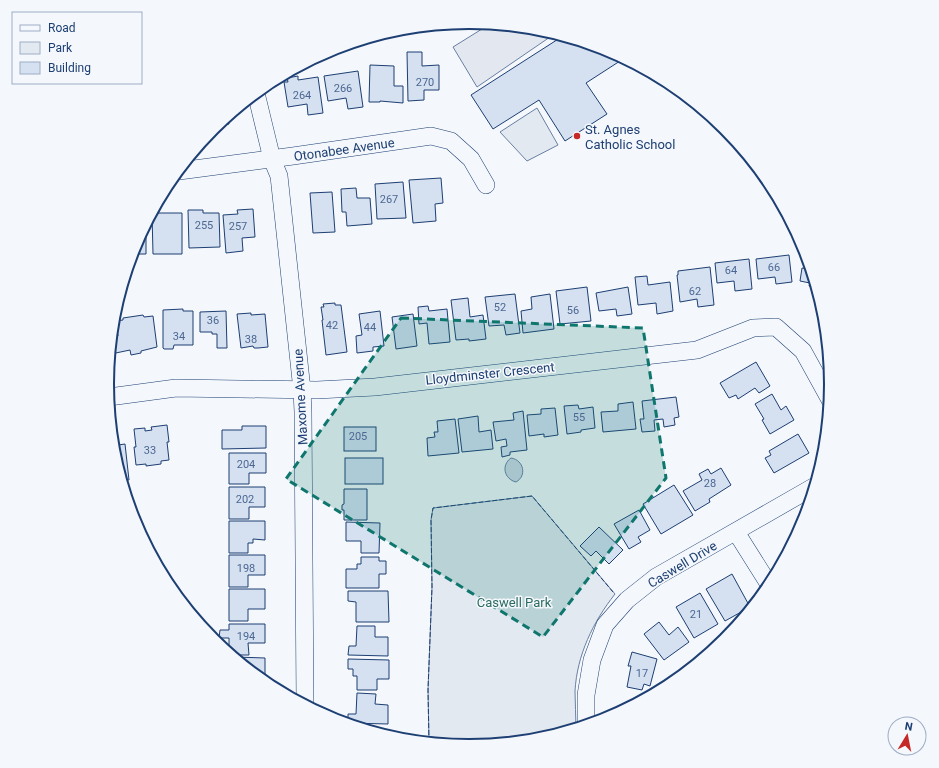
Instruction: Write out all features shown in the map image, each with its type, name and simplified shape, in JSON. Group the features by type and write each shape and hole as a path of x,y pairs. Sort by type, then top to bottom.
{"street":[{"name":"Maxome Avenue","path":"257,99 272,159 279,176 302,390 305,698"},
{"name":"Otonabee Avenue","path":"187,170 431,136 451,141 471,160 486,185"},
{"name":"Lloydminster Crescent","path":"115,396 176,388 302,390 375,387 697,350 753,328 776,327 802,351 824,390"},
{"name":"Caswell Drive","path":"586,719 586,695 592,660 605,625 627,600 656,577 808,490"},
{"path":"736,532 766,580"}],"highlighted area":[{"path":"401,318 643,328 666,478 543,637 286,479"}],"green space":[{"path":"537,108 558,145 527,161 500,132"},
{"name":"Caswell Park","path":"532,496 615,594 593,628 579,665 575,691 576,722 516,736 470,739 429,737 428,690 432,587 431,520 433,508"}],"shaded area":[{"path":"481,29 516,32 548,38 477,87 453,47"},
{"path":"511,458 519,462 523,472 522,476 516,482 509,478 505,472 506,464"}],"building":[{"path":"557,40 584,48 618,62 586,83 607,114 565,141 539,100 493,129 471,95"},
{"path":"407,52 422,52 422,66 439,65 439,90 424,90 424,100 408,101"},
{"path":"370,65 394,66 394,86 403,86 403,103 380,101 369,102"},
{"path":"358,71 363,107 348,109 346,98 328,101 324,76"},
{"path":"298,76 298,80 318,77 323,113 308,115 307,104 288,107 284,82 288,82 287,80"},
{"path":"441,178 443,203 435,204 436,221 413,223 409,180"},
{"path":"403,182 406,218 377,219 375,184"},
{"path":"356,188 357,198 370,198 372,224 347,226 346,212 342,212 341,189"},
{"path":"332,192 335,232 313,233 310,193"},
{"path":"253,209 255,237 242,238 243,251 226,253 223,215 238,214 237,210"},
{"path":"188,210 203,210 203,213 219,213 220,247 189,248"},
{"path":"158,213 182,213 182,254 153,254 152,225"},
{"path":"146,239 146,254 140,254"},
{"path":"789,255 792,282 776,284 775,277 758,279 756,259"},
{"path":"749,259 752,289 735,291 734,281 717,283 715,263"},
{"path":"710,267 714,305 698,307 697,299 680,302 677,275 678,271"},
{"path":"802,268 805,268 810,283 800,281"},
{"path":"647,276 648,285 670,282 673,311 657,314 656,303 638,305 635,277"},
{"path":"587,287 591,321 560,324 556,291"},
{"path":"628,287 632,314 617,316 616,309 599,311 596,293"},
{"path":"515,294 520,333 506,335 504,325 489,326 485,297"},
{"path":"550,294 554,329 523,333 521,311 532,309 531,297"},
{"path":"468,298 470,317 483,315 486,339 469,341 469,339 456,340 451,300"},
{"path":"335,303 335,305 341,305 347,352 326,355 321,307 324,307 323,304"},
{"path":"428,306 429,311 447,309 450,342 429,344 427,323 419,324 418,307"},
{"path":"183,309 183,311 193,311 193,345 174,345 173,349 164,349 163,310"},
{"path":"226,311 227,348 217,348 217,334 212,334 212,332 200,332 200,312"},
{"path":"380,311 384,346 373,347 373,351 357,353 356,336 362,335 359,314"},
{"path":"251,313 251,315 265,314 268,347 254,348 253,346 241,348 237,314"},
{"path":"413,314 417,346 396,349 392,317"},
{"path":"143,315 144,317 153,316 157,347 131,355 130,350 116,353 120,320 123,320 123,318"},
{"path":"756,362 770,386 759,393 755,388 738,399 736,395 729,398 720,383"},
{"path":"772,394 781,410 786,406 794,420 770,434 762,420 764,419 755,404"},
{"path":"676,397 679,417 674,418 675,425 664,427 663,419 654,420 655,431 642,432 640,419 644,419 642,401"},
{"path":"633,402 636,429 603,432 601,412 618,411 618,404"},
{"path":"578,405 579,409 593,407 595,428 567,434 564,406"},
{"path":"555,408 558,435 544,437 544,434 529,436 527,415 541,414 541,409"},
{"path":"523,411 527,450 510,452 510,455 502,457 501,447 507,446 506,439 496,441 493,422 514,420 513,413"},
{"path":"478,416 479,432 491,430 493,449 462,452 458,419"},
{"path":"455,419 459,453 428,456 427,438 435,437 434,432 438,432 437,421"},
{"path":"167,425 169,460 161,461 161,464 146,466 146,464 136,465 134,429 145,428 145,431 152,430 151,427"},
{"path":"242,426 266,426 266,448 222,449 222,430 242,430"},
{"path":"344,427 376,427 376,451 344,451"},
{"path":"798,434 809,453 774,473 765,458 771,455 769,451"},
{"path":"125,444 129,480 121,453 120,445"},
{"path":"229,453 266,453 266,473 249,473 249,484 229,484"},
{"path":"345,458 383,458 383,484 345,484"},
{"path":"721,468 731,485 709,499 710,502 695,511 683,491 702,480 699,474 708,469 711,474"},
{"path":"674,485 693,515 661,534 643,504"},
{"path":"229,487 265,487 265,507 249,507 249,519 229,519"},
{"path":"344,489 367,489 367,520 344,520 344,510 342,510 342,505 344,504"},
{"path":"639,510 650,530 638,537 641,542 629,549 614,524"},
{"path":"229,521 265,521 265,540 253,539 253,543 248,543 248,553 229,553"},
{"path":"346,522 380,523 379,553 361,553 361,541 346,541"},
{"path":"599,527 623,550 609,564 596,551 591,556 580,546"},
{"path":"229,555 265,555 265,575 248,575 248,587 229,587"},
{"path":"361,557 379,557 379,561 386,561 386,574 379,574 379,588 346,588 346,569 357,569 357,564 361,564"},
{"path":"732,574 748,603 741,612 725,621 706,589"},
{"path":"229,589 265,589 265,609 248,609 248,621 229,621"},
{"path":"348,591 388,591 389,622 356,622 356,602 348,601"},
{"path":"700,593 718,624 694,638 676,607"},
{"path":"659,622 669,635 678,627 689,642 664,660 644,634"},
{"path":"229,624 265,624 265,643 248,643 249,655 240,655 229,645 229,638 221,638 219,636 220,630 229,630"},
{"path":"357,626 375,626 375,637 388,637 388,656 348,655 349,646 356,646"},
{"path":"632,652 657,659 650,686 644,684 642,690 627,687 631,666 628,666"},
{"path":"242,657 265,658 265,674"},
{"path":"348,659 389,660 389,679 377,679 377,690 357,690 357,676 353,676 353,669 348,669"},
{"path":"357,693 376,694 375,704 388,705 388,724 366,723 348,717 348,714 356,714"}],"fence":[{"path":"429,737 428,690 432,587 431,520 433,508 532,496 613,592"}],"place":[{"name":"St. Agnes Catholic School","path":"577,136"}]}
